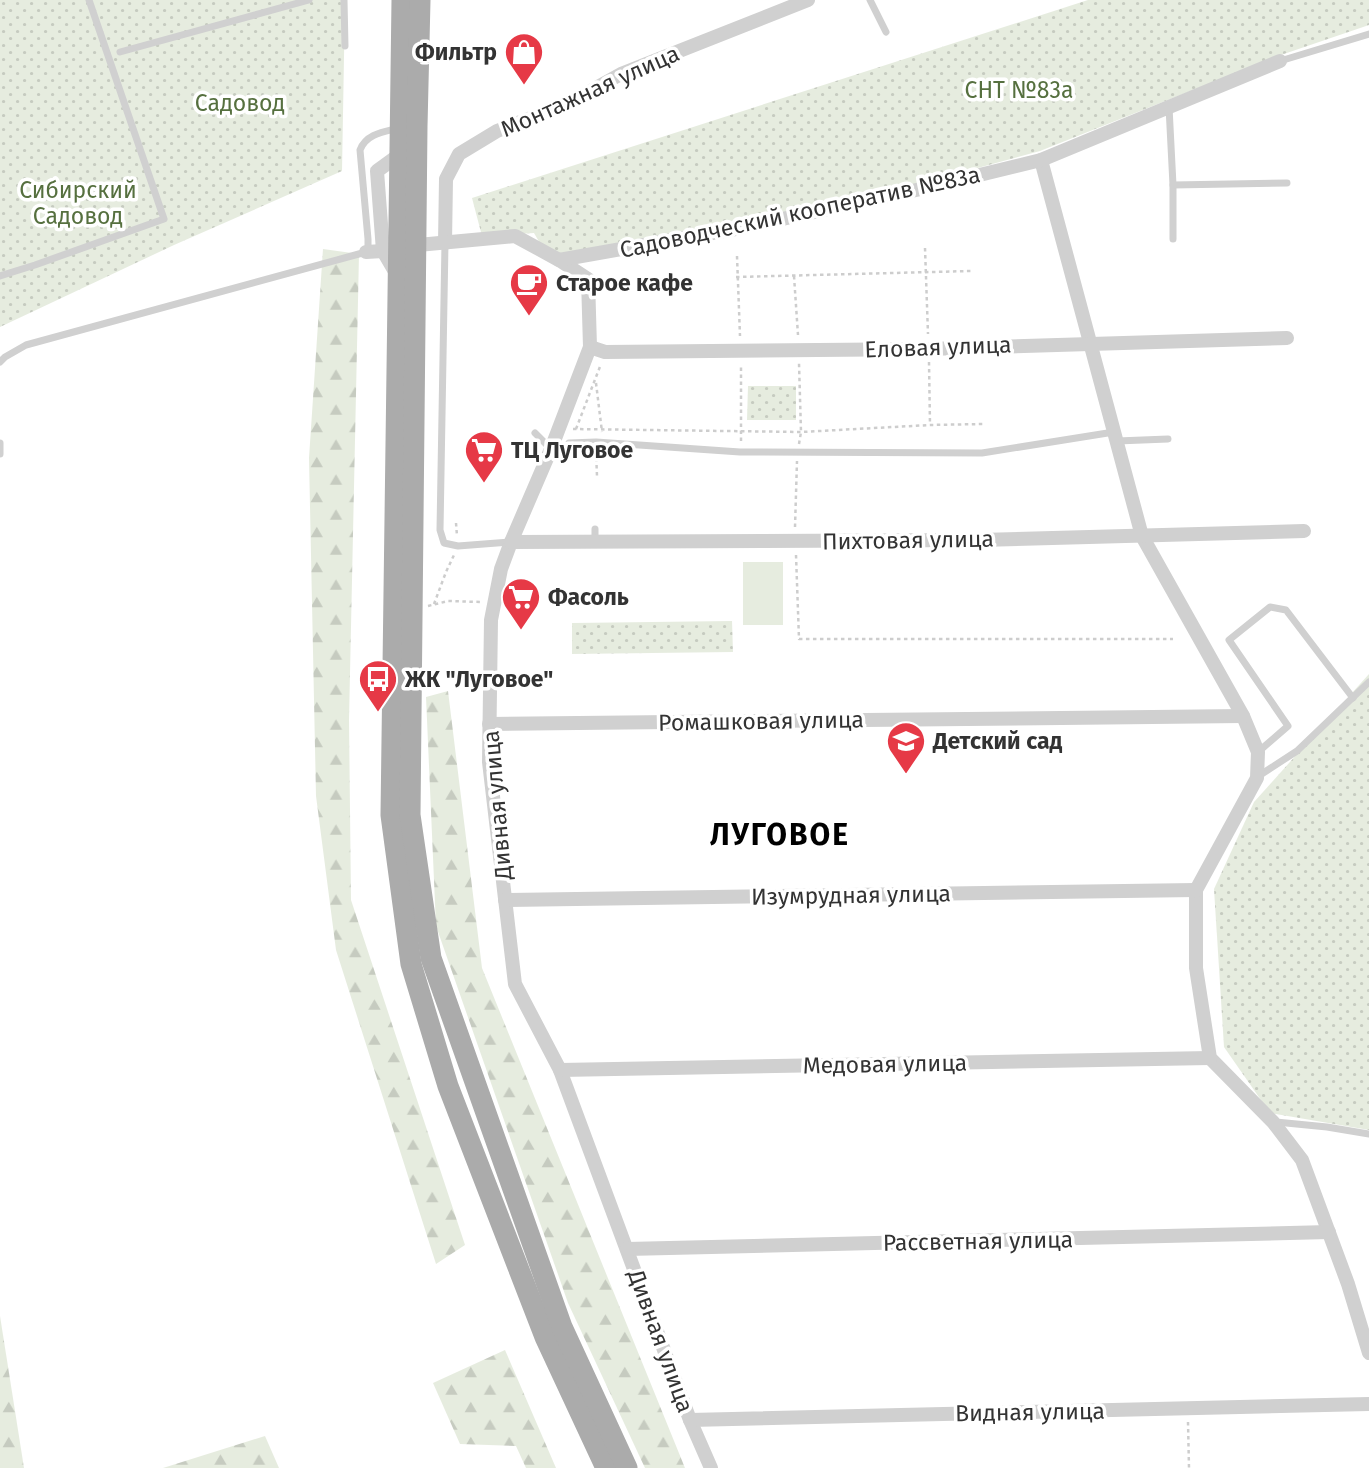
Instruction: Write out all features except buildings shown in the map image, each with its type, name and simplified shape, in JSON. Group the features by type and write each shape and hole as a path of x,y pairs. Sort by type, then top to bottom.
{"main road":[{"path":"402,0 399,155 410,815 431,958 562,1327 627,1468"},
{"path":"420,0 398,277 391,815 411,964 447,1086 545,1337 606,1468"}],"street":[{"name":"Монтажная улица","path":"444,243 446,179 459,155 497,131 567,104 621,74 808,0"},
{"name":"Садоводческий кооператив №83а","path":"559,260 741,228 1041,160 1280,61"},
{"path":"1041,160 1142,536 1243,716 1258,752 1257,778 1196,890 1196,968 1210,1058 1273,1122 1302,1160 1349,1284 1369,1353"},
{"name":"Дивная улица","path":"366,252 515,236 588,279 590,347 501,569 491,620 489,762 515,984 561,1070 690,1420 711,1468"},
{"name":"Еловая улица","path":"590,347 605,352 929,349 1287,338"},
{"name":"Пихтовая улица","path":"511,542 595,535 795,542 1304,531"},
{"name":"Ромашковая улица","path":"489,724 1243,716"},
{"name":"Изумрудная улица","path":"505,900 1196,890"},
{"name":"Медовая улица","path":"561,1070 1210,1058"},
{"name":"Рассветная улица","path":"627,1249 1329,1232"},
{"name":"Видная улица","path":"690,1420 1369,1404"}],"lane":[{"path":"0,276 164,219 89,0"},
{"path":"120,52 309,0"},
{"path":"344,0 345,46"},
{"path":"870,0 886,32"},
{"path":"1280,61 1369,34"},
{"path":"1169,106 1173,239"},
{"path":"0,362 26,345 366,252 368,239 360,150 363,141 399,127"},
{"path":"1173,184 1287,183"},
{"path":"444,243 440,530 444,543 458,546 511,542"},
{"path":"535,433 551,449"},
{"path":"569,443 596,442 740,452 982,453 1116,437 1168,439"},
{"path":"0,443 0,454"},
{"path":"1258,752 1287,726 1228,640 1270,607 1286,610 1353,698"},
{"path":"1257,778 1297,751 1369,682"},
{"path":"1273,1122 1369,1134"}],"path":[{"path":"736,277 971,271"},
{"path":"595,382 603,430"},
{"path":"561,423 576,430 801,432 983,425"},
{"path":"596,442 597,475"},
{"path":"797,451 795,542 799,639 1173,639"},
{"path":"434,604 458,546"},
{"path":"428,606 448,601 473,601"},
{"path":"1188,1422 1189,1468"}],"green space":[{"path":"0,0 345,0 342,171 174,245 0,327"},
{"name":"СНТ №83а","path":"1088,0 1369,0 1369,25 1278,56 1040,151 930,181 742,225 549,259 534,233 482,236 472,198"},
{"path":"323,249 359,254 349,720 351,900 465,1245 436,1264 336,950 316,796 309,458"},
{"path":"748,386 796,386 796,420 747,420"},
{"path":"743,562 783,562 783,625 743,625"},
{"path":"732,621 733,652 572,654 572,623"},
{"path":"1369,674 1369,1130 1270,1113 1224,1047 1214,889 1254,802"},
{"path":"448,691 482,968 685,1468 645,1468 568,1303 436,926 426,697"},
{"path":"0,1316 24,1468 0,1468"},
{"path":"505,1350 556,1468 526,1468 516,1446 460,1444 433,1383"},
{"path":"265,1436 279,1468 163,1468"}],"place":[{"name":"Фильтр","path":"524,86"},
{"name":"Старое кафе","path":"529,317"},
{"name":"ТЦ Луговое","path":"484,484"},
{"name":"Фасоль","path":"521,631"},
{"name":"ЖК \"Луговое\"","path":"378,713"},
{"name":"Детский сад","path":"906,775"}],"district":[{"name":"ЛУГОВОЕ","path":"780,835"}],"park label":[{"name":"Садовод","path":"240,103"},
{"name":"Сибирский Садовод","path":"78,203"}]}
